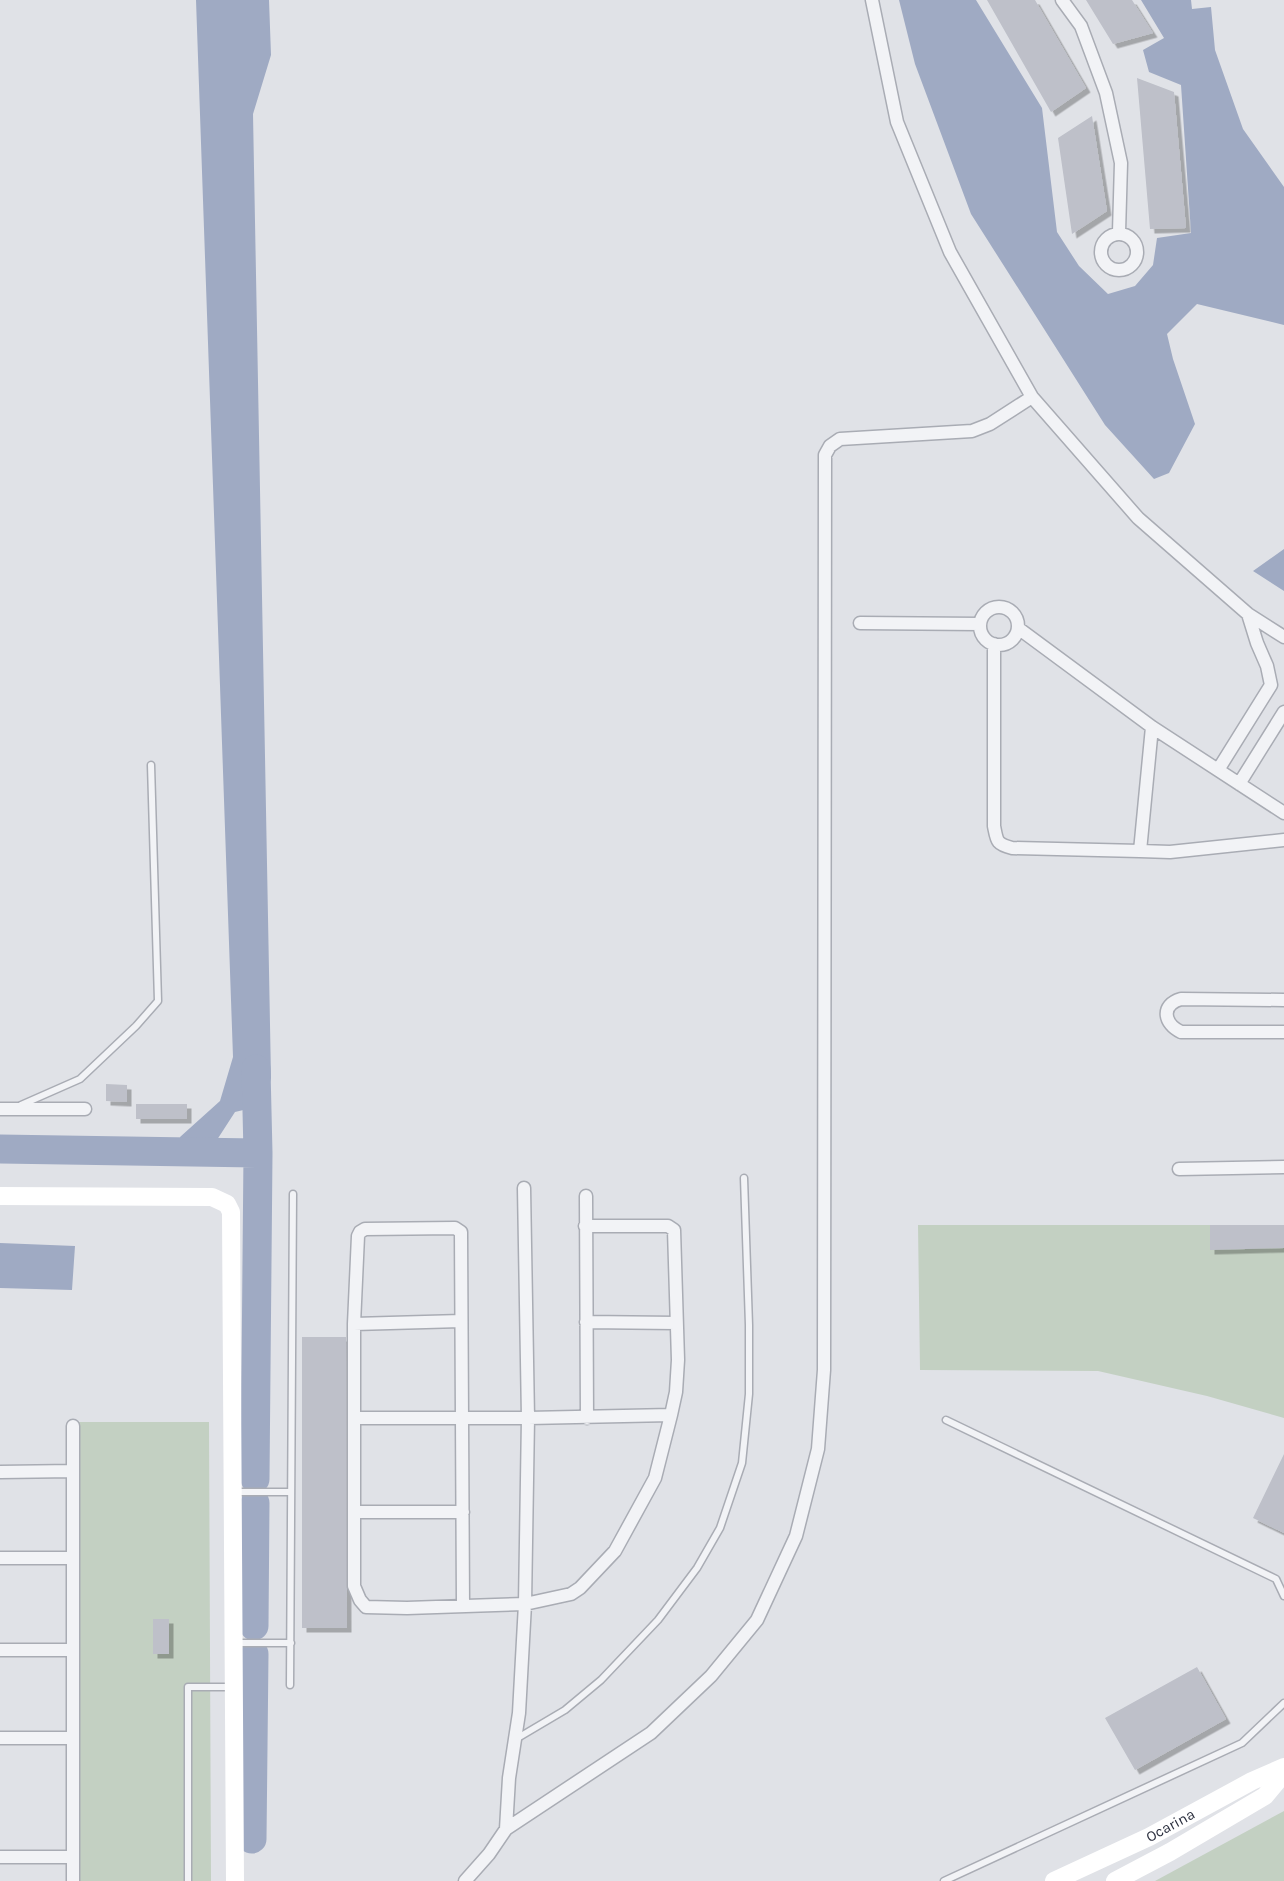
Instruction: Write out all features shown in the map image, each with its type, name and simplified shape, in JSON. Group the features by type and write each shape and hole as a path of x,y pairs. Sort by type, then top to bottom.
{"main road":[{"path":"0,1196 198,1196 212,1197 227,1204 231,1212 235,1881"},
{"name":"Ocarina","path":"1056,1881 1150,1837 1252,1780 1284,1767"},
{"name":"Ocarina","path":"1115,1881 1170,1852 1265,1796 1284,1772"}],"street":[{"path":"872,0 897,122 950,252 1032,397 1138,518 1248,614 1284,637"},
{"path":"1062,0 1081,26 1106,93 1121,163 1119,232"},
{"path":"465,1881 489,1854 506,1829 651,1733 711,1676 757,1620 796,1536 818,1450 824,1370 825,455 830,446 840,439 972,431 990,424 1032,397"},
{"path":"997,607 1004,608 1015,615 1018,628 1016,634 1007,643 994,644 983,637 980,624 985,612 997,607"},
{"path":"1218,770 1271,685 1268,666 1257,643 1248,614"},
{"path":"860,623 980,624"},
{"path":"1018,628 1152,727 1284,813"},
{"path":"994,644 994,826 1000,845 1012,848 1170,852 1284,840"},
{"path":"1239,784 1284,712"},
{"path":"1140,850 1152,727"},
{"path":"1284,1000 1181,999 1172,1002 1168,1007 1167,1017 1172,1027 1181,1032 1284,1032"},
{"path":"0,1109 85,1109"},
{"path":"1179,1169 1284,1167"},
{"path":"506,1829 509,1778 516,1739 524,1604 528,1418 524,1188"},
{"path":"586,1196 587,1418"},
{"path":"463,1605 461,1232 455,1228 365,1229 358,1236 354,1324 354,1586 360,1600 366,1607 407,1608 524,1604 571,1594 580,1588 615,1551 655,1478 676,1392 678,1360 675,1233 672,1228 585,1226"},
{"path":"354,1324 461,1321"},
{"path":"586,1322 676,1323"},
{"path":"355,1418 671,1416"},
{"path":"73,1426 73,1881"},
{"path":"0,1472 73,1471"},
{"path":"355,1512 463,1512"},
{"path":"0,1558 73,1558"},
{"path":"0,1650 73,1650"},
{"path":"0,1738 73,1738"},
{"path":"0,1856 73,1856"}],"lane":[{"path":"13,1109 80,1079 136,1026 158,1001 151,765"},
{"path":"516,1739 565,1710 601,1680 658,1620 697,1568 720,1528 742,1463 749,1394 750,1325 744,1178"},
{"path":"290,1685 292,1194"},
{"path":"946,1420 1276,1579 1284,1596"},
{"path":"233,1492 291,1492"},
{"path":"234,1643 291,1643"},
{"path":"188,1881 188,1687 234,1687"},
{"path":"944,1881 1242,1744 1284,1703"}],"green space":[{"path":"918,1225 1284,1225 1284,1418 1207,1396 1098,1371 920,1370"},
{"path":"78,1422 209,1422 211,1881 80,1881"},
{"path":"1284,1811 1284,1881 1155,1881"}],"water":[{"path":"196,0 269,0 271,55 253,114 271,1078 265,1105 235,1112 213,1146 214,1165 183,1165 180,1137 220,1101 233,1057"},
{"path":"899,0 976,0 1042,108 1057,232 1079,266 1108,294 1135,286 1153,265 1157,238 1191,233 1181,85 1149,72 1143,50 1164,38 1141,0 1191,0 1192,9 1211,7 1215,50 1243,129 1284,187 1284,325 1197,304 1167,334 1173,359 1195,424 1169,473 1154,479 1105,425 971,214 915,64"},
{"path":"1284,549 1284,591 1253,571"},
{"path":"0,1243 75,1246 72,1290 0,1288"}],"building":[{"path":"987,0 1035,0 1086,88 1051,112"},
{"path":"1086,0 1132,0 1153,33 1113,44"},
{"path":"1137,78 1174,92 1186,228 1150,229"},
{"path":"1092,116 1107,211 1072,234 1058,138"},
{"path":"106,1084 127,1085 127,1102 106,1101"},
{"path":"136,1104 187,1104 187,1119 136,1119"},
{"path":"1210,1225 1284,1225 1284,1248 1210,1250"},
{"path":"302,1337 346,1337 347,1628 302,1628"},
{"path":"1284,1454 1284,1533 1253,1518"},
{"path":"153,1619 169,1619 169,1654 153,1654"},
{"path":"1197,1667 1226,1719 1135,1770 1105,1718"}],"waterway":[{"path":"255,1479 258,1153 256,1069"},
{"path":"0,1149 258,1153"},
{"path":"254,1626 255,1503"},
{"path":"252,1839 254,1654"}]}
